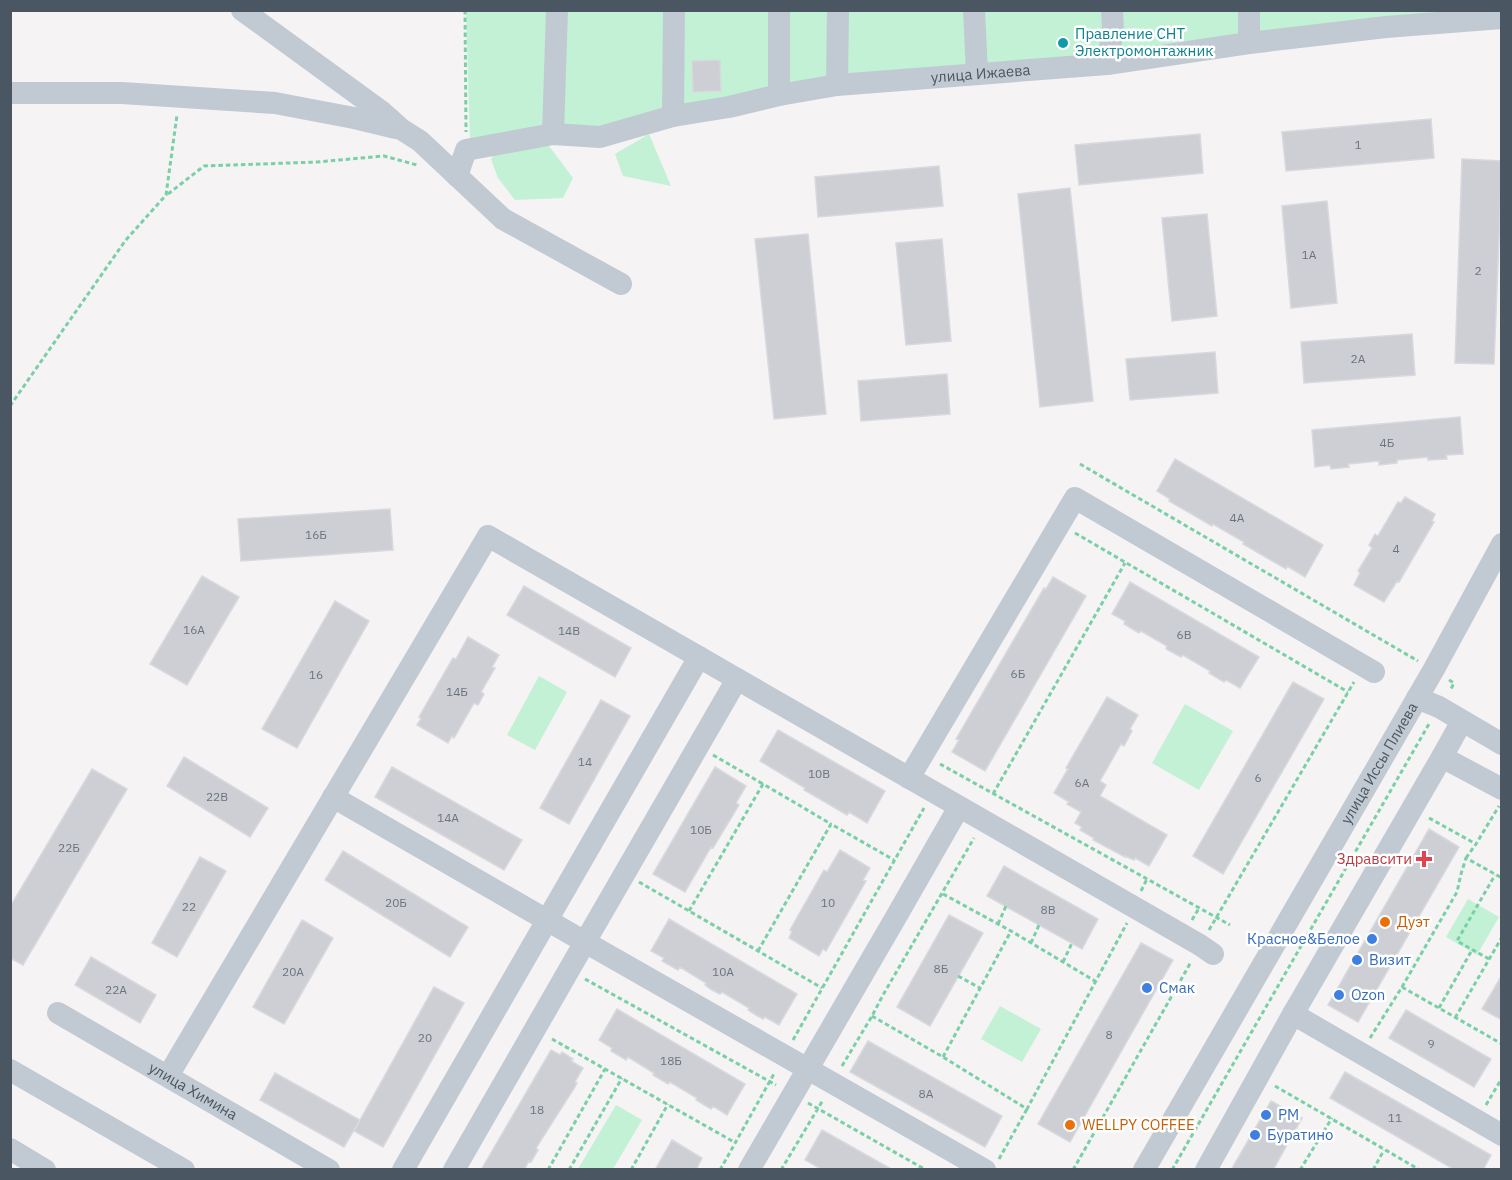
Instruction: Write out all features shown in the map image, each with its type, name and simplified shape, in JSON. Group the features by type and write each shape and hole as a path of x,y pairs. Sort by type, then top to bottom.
{"street":[{"path":"242,10 420,141 503,219 621,284"},
{"path":"553,134 556,10"},
{"path":"673,116 674,10"},
{"path":"779,10 779,95"},
{"path":"837,85 838,10"},
{"path":"974,10 977,74"},
{"path":"1107,64 1113,31 1112,10"},
{"path":"1249,10 1249,43"},
{"name":"улица Ижаева","path":"466,150 553,134 600,137 673,116 837,85 1107,64 1249,43 1386,19 1502,18"},
{"path":"10,93 122,93 275,103 401,129"},
{"path":"457,176 466,150"},
{"path":"909,778 1075,498 1368,669"},
{"path":"168,1076 488,536 1207,950"},
{"name":"улица Иссы Плиева","path":"1144,1170 1434,669 1502,544"},
{"path":"403,1170 699,657"},
{"path":"454,1170 737,679"},
{"path":"1417,698 1442,702 1462,721 1502,744"},
{"path":"1206,1170 1462,721"},
{"path":"1442,757 1501,796"},
{"path":"333,797 807,1069 990,1168"},
{"path":"749,1170 959,807"},
{"name":"улица Химина","path":"58,1013 329,1170"},
{"path":"1293,1014 1502,1135"},
{"path":"10,1070 184,1170"},
{"path":"10,1149 45,1170"}],"path":[{"path":"465,10 466,150"},
{"path":"166,195 177,121 177,96"},
{"path":"10,405 125,241 166,195 204,166 317,162 384,156 426,168"},
{"path":"1080,464 1404,654 1434,669 1454,683 1442,702"},
{"path":"1059,524 1348,692"},
{"path":"993,794 1125,563"},
{"path":"1073,1170 1207,950 1216,918 1348,692 1368,669"},
{"name":"улица Иссы Плиева","path":"1172,1170 1442,702"},
{"path":"698,747 894,860"},
{"path":"923,754 1230,925"},
{"path":"690,911 763,784"},
{"path":"720,1170 933,792"},
{"path":"1361,1053 1458,892 1466,858 1476,844 1501,796"},
{"path":"1423,814 1476,844"},
{"path":"758,951 831,824"},
{"path":"781,1170 978,832"},
{"path":"1466,858 1502,878"},
{"path":"625,874 822,988"},
{"path":"1489,959 1457,941 1495,875"},
{"path":"943,894 1095,981"},
{"path":"998,924 1006,906"},
{"path":"990,1168 1028,1108 1130,919"},
{"path":"1030,943 1039,925"},
{"path":"943,1057 1011,932"},
{"path":"1455,1018 1502,937"},
{"path":"1063,962 1072,943"},
{"path":"1439,1008 1473,949"},
{"path":"569,970 926,1170"},
{"path":"958,976 980,988"},
{"path":"1402,987 1502,1044"},
{"path":"872,1016 1028,1108"},
{"path":"535,1029 735,1142"},
{"path":"548,1170 605,1069"},
{"path":"569,1170 622,1078"},
{"path":"1477,1121 1502,1078"},
{"path":"1268,1082 1420,1170"},
{"path":"631,1170 668,1104"},
{"path":"1300,1170 1332,1119"},
{"path":"1373,1170 1384,1150"}],"green space":[{"path":"1501,10 970,71 593,130 470,143 466,11"},
{"path":"649,134 671,186 623,176 615,154"},
{"path":"546,142 573,178 563,198 515,200 498,178 491,159 500,147"},
{"path":"539,676 567,692 535,750 507,735"},
{"path":"1185,704 1233,731 1199,790 1152,763"},
{"path":"1468,899 1499,917 1477,955 1446,937"},
{"path":"1000,1006 1041,1029 1022,1062 981,1039"},
{"path":"616,1105 642,1120 613,1169 578,1169"}],"building":[{"path":"720,60 721,91 693,92 692,61"},
{"path":"1431,119 1434,158 1286,171 1282,132"},
{"path":"1200,134 1203,173 1079,185 1075,145"},
{"path":"1462,159 1502,161 1494,364 1455,363"},
{"path":"939,166 943,206 818,217 815,177"},
{"path":"1070,188 1093,401 1040,407 1018,194"},
{"path":"1327,201 1337,303 1291,308 1282,206"},
{"path":"1207,214 1217,316 1172,321 1162,218"},
{"path":"808,234 826,414 774,419 755,239"},
{"path":"942,239 951,341 906,345 896,243"},
{"path":"1412,334 1415,375 1304,383 1301,342"},
{"path":"1215,352 1218,393 1130,400 1126,359"},
{"path":"947,374 950,414 861,421 858,381"},
{"path":"1460,417 1463,454 1446,455 1447,459 1428,460 1428,457 1397,460 1397,463 1379,465 1379,461 1348,464 1349,467 1331,469 1330,465 1315,467 1312,430"},
{"path":"1175,459 1323,545 1305,577 1287,566 1286,569 1213,524 1212,526 1169,501 1170,499 1157,491"},
{"path":"1405,497 1435,514 1432,521 1434,522 1399,582 1397,581 1384,602 1354,585 1360,573 1358,571 1372,548 1369,545 1375,534 1378,536 1398,502 1401,503"},
{"path":"390,509 393,550 241,561 238,519"},
{"path":"202,576 239,597 187,685 150,664"},
{"path":"1053,577 1086,596 985,771 952,752 959,740 956,739 1044,588 1046,589"},
{"path":"1130,582 1259,657 1240,688 1226,680 1224,682 1183,655 1181,657 1166,649 1167,646 1141,631 1139,633 1112,614"},
{"path":"524,586 631,648 615,677 507,615"},
{"path":"335,601 369,621 297,748 262,729"},
{"path":"468,637 499,655 492,667 495,668 481,692 484,694 478,705 474,703 454,738 452,736 448,743 417,725 421,719 419,717 453,658 456,659"},
{"path":"1293,682 1324,699 1223,874 1193,856"},
{"path":"1107,697 1138,715 1124,746 1121,744 1100,781 1106,785 1100,796 1167,835 1149,866 1135,858 1134,860 1125,857 1093,840 1094,838 1080,830 1082,827 1075,823 1081,812 1054,793"},
{"path":"601,700 630,716 569,824 540,808"},
{"path":"778,730 885,791 867,823 849,812 847,815 760,761"},
{"path":"184,757 268,808 250,837 167,786"},
{"path":"392,767 522,840 504,870 375,797"},
{"path":"715,767 746,786 736,803 739,805 685,892 653,874"},
{"path":"92,769 127,789 23,965 10,958 10,907"},
{"path":"1429,829 1459,847 1358,1022 1328,1005"},
{"path":"840,850 870,868 863,880 866,881 826,951 823,949 819,956 789,938 792,931 790,930 824,870 827,872"},
{"path":"343,851 468,927 450,957 325,880"},
{"path":"200,857 226,871 177,957 152,943"},
{"path":"1004,866 1098,919 1082,949 987,896"},
{"path":"949,915 983,933 930,1026 897,1007"},
{"path":"669,919 797,994 779,1025 756,1015 748,1010 749,1008 722,992 720,994 712,990 705,985 706,983 680,967 678,970 662,961 664,958 651,951"},
{"path":"302,920 333,938 284,1024 253,1007"},
{"path":"1141,943 1173,960 1070,1142 1038,1124"},
{"path":"91,957 156,995 140,1023 75,985"},
{"path":"1502,975 1502,1020 1482,1009"},
{"path":"434,987 464,1003 383,1147 354,1131"},
{"path":"617,1009 745,1084 727,1115 713,1106 711,1109 670,1082 668,1084 628,1057 626,1060 599,1040"},
{"path":"1406,1010 1491,1059 1474,1087 1389,1038"},
{"path":"868,1041 1002,1116 985,1147 850,1072"},
{"path":"551,1050 560,1055 562,1052 583,1068 575,1082 577,1083 575,1087 524,1170 481,1170"},
{"path":"1345,1072 1491,1155 1483,1170 1455,1170 1330,1098"},
{"path":"275,1073 360,1120 344,1147 260,1100"},
{"path":"1271,1101 1302,1118 1273,1170 1231,1170"},
{"path":"822,1130 893,1170 823,1170 805,1160"},
{"path":"672,1140 702,1158 696,1170 655,1170"}],"place":[{"name":"Правление СНТ Электромонтажник","path":"1063,43"},
{"name":"Здравсити","path":"1424,859"},
{"name":"Дуэт","path":"1385,922"},
{"name":"Красное&Белое","path":"1372,939"},
{"name":"Визит","path":"1357,960"},
{"name":"Смак","path":"1147,988"},
{"name":"Ozon","path":"1339,995"},
{"name":"PM","path":"1266,1115"},
{"name":"WELLPY COFFEE","path":"1070,1125"},
{"name":"Буратино","path":"1255,1135"}]}
